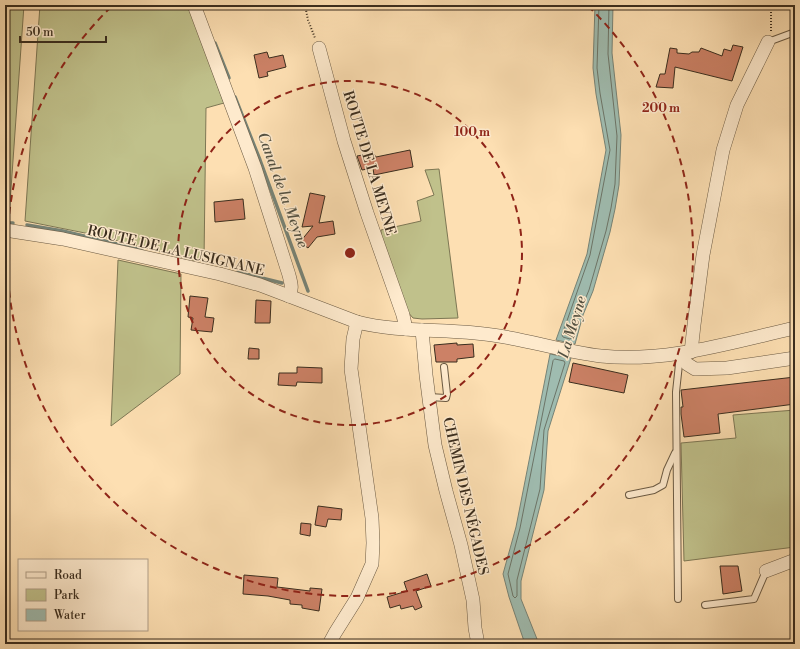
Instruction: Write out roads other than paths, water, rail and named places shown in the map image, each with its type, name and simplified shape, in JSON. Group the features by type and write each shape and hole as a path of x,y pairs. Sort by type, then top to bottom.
{"street":[{"path":"194,5 255,168 290,275 292,291 289,296"},
{"path":"768,42 737,105 722,150 703,255 694,325 686,353 688,364 695,369 728,368 795,358"},
{"name":"ROUTE DE LA MEYNE","path":"320,48 344,141 367,213 404,315 406,329"},
{"name":"ROUTE DE LA LUSIGNANE","path":"5,230 64,239 220,274 260,285 371,326 476,333 602,356 625,357 686,353 795,328"},
{"path":"330,644 357,598 372,564 372,518 351,369 353,339 357,322"},
{"name":"CHEMIN DES NÉGADES","path":"422,330 435,444 446,492 461,545 473,600 478,644"},
{"path":"766,571 795,560"}],"lane":[{"path":"768,42 795,32"},
{"path":"678,599 676,392 686,353"},
{"path":"429,397 446,398 447,394 444,366"},
{"path":"629,495 654,490 663,485 667,470 676,450"},
{"path":"705,605 754,600 766,571"}],"water":[{"name":"La Meyne","path":"595,5 613,5 612,53 621,135 619,185 610,232 593,291 583,315 575,344 556,340 587,254 606,150 593,68"},
{"path":"550,354 571,358 548,431 544,490 521,581 521,599 539,644 525,644 503,574 516,527"}],"waterway":[{"name":"Canal de la Meyne","path":"215,43 229,78"},
{"name":"Canal de la Meyne","path":"235,97 260,160 308,291"},
{"path":"5,223 13,223"},
{"path":"27,225 63,231 142,250"},
{"path":"238,272 282,283"}]}
